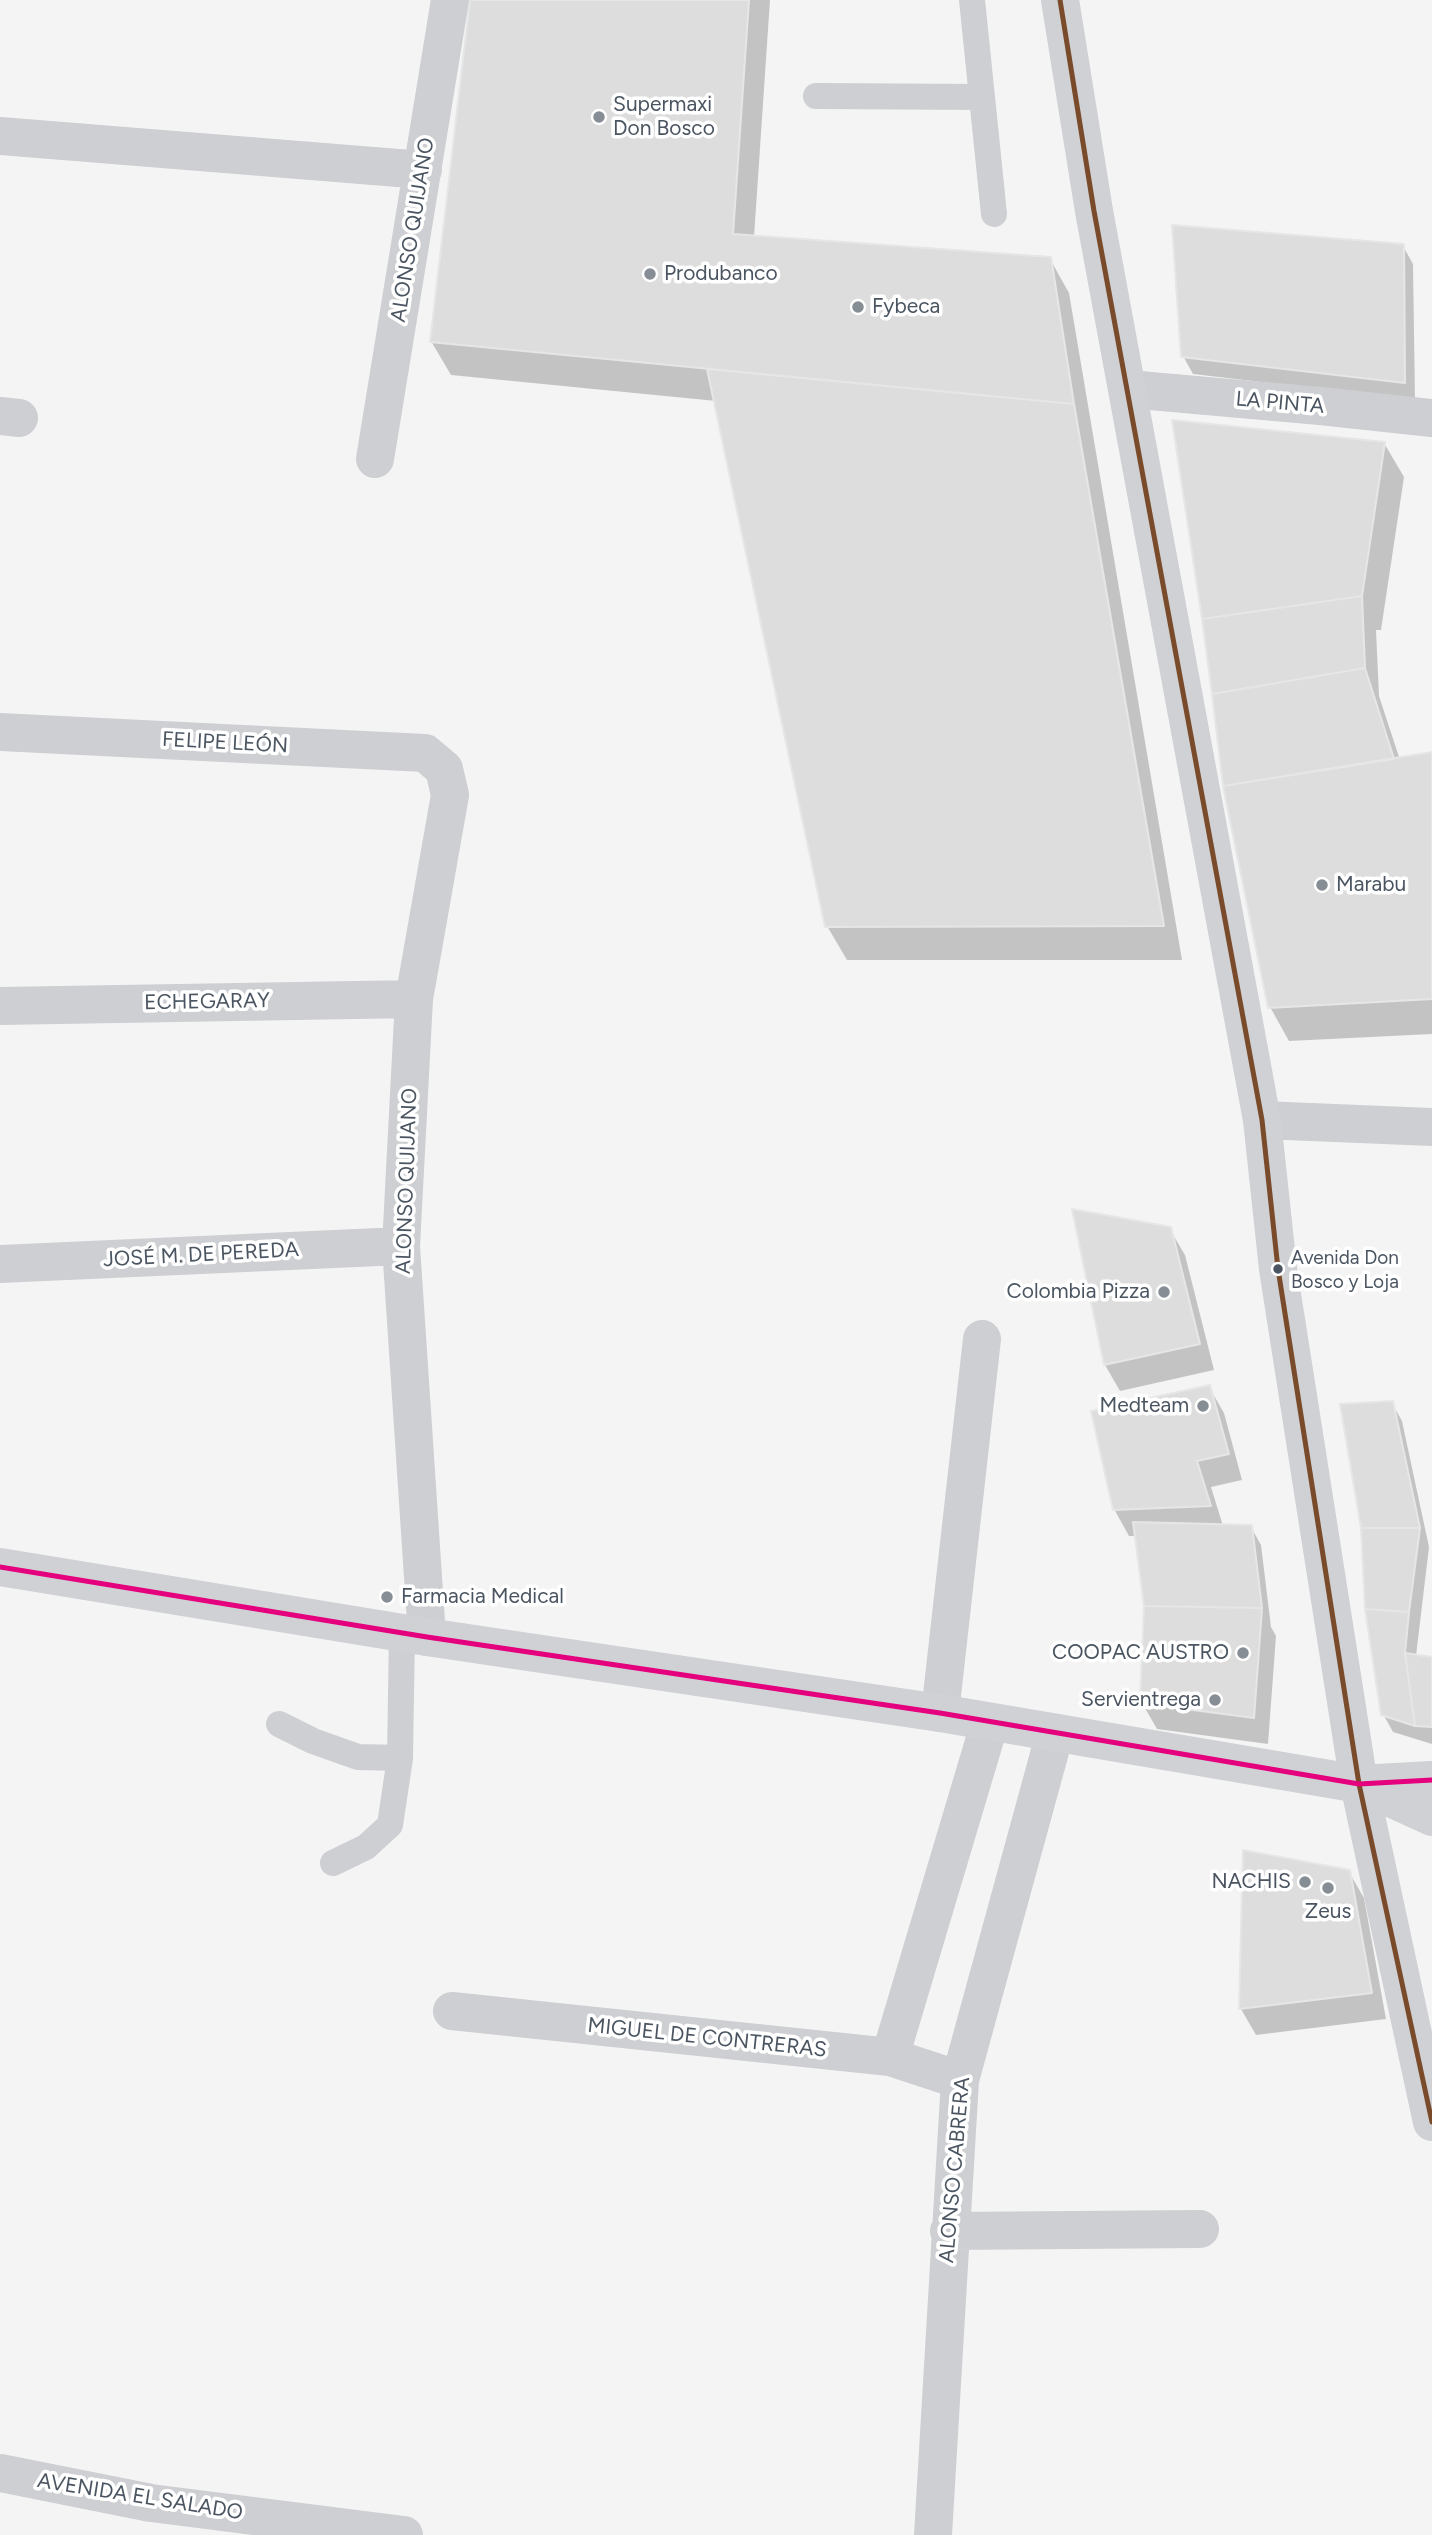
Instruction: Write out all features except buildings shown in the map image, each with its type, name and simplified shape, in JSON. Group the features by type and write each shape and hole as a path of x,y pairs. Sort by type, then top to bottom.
{"main road":[{"path":"1060,0 1094,211 1262,1120 1278,1269 1359,1784 1432,2122"},
{"path":"0,1567 415,1635 940,1713 1359,1784 1432,1780"},
{"path":"1359,1784 1432,1817"}],"street":[{"name":"ALONSO QUIJANO","path":"375,459 450,0"},
{"path":"0,136 423,170"},
{"name":"LA PINTA","path":"1128,389 1432,418"},
{"name":"FELIPE LEÓN","path":"0,732 425,753 444,769"},
{"name":"ALONSO QUIJANO","path":"415,1635 401,1246 414,999 450,795 444,769"},
{"name":"ECHEGARAY","path":"0,1006 414,999"},
{"path":"1262,1120 1432,1127"},
{"name":"JOSÉ M. DE PEREDA","path":"0,1264 401,1246"},
{"path":"940,1713 982,1339"},
{"path":"890,2057 990,1722"},
{"name":"ALONSO CABRERA","path":"933,2535 960,2080 1055,1733"},
{"name":"MIGUEL DE CONTRERAS","path":"452,2011 890,2057 960,2080"},
{"path":"949,2231 1200,2229"},
{"name":"AVENIDA EL SALADO","path":"0,2473 151,2519 404,2535"}],"lane":[{"path":"972,0 994,214"},
{"path":"816,96 981,97"},
{"path":"333,1863 366,1847 390,1825 415,1635"},
{"path":"279,1724 313,1741 358,1758 400,1758"}],"transit line":[{"path":"1060,0 1094,211 1262,1120 1278,1269 1359,1784 1432,2122"},
{"path":"0,1567 427,1637 940,1713 1359,1784 1432,1780"}],"place":[{"name":"Supermaxi Don Bosco","path":"599,117"},
{"name":"Produbanco","path":"650,274"},
{"name":"Fybeca","path":"858,307"},
{"name":"Marabu","path":"1322,885"},
{"name":"Avenida Don Bosco y Loja","path":"1278,1269"},
{"name":"Colombia Pizza","path":"1164,1292"},
{"name":"Medteam","path":"1203,1406"},
{"name":"Farmacia Medical","path":"387,1597"},
{"name":"COOPAC AUSTRO","path":"1243,1653"},
{"name":"Servientrega","path":"1215,1700"},
{"name":"NACHIS","path":"1305,1882"},
{"name":"Zeus","path":"1328,1888"}]}
